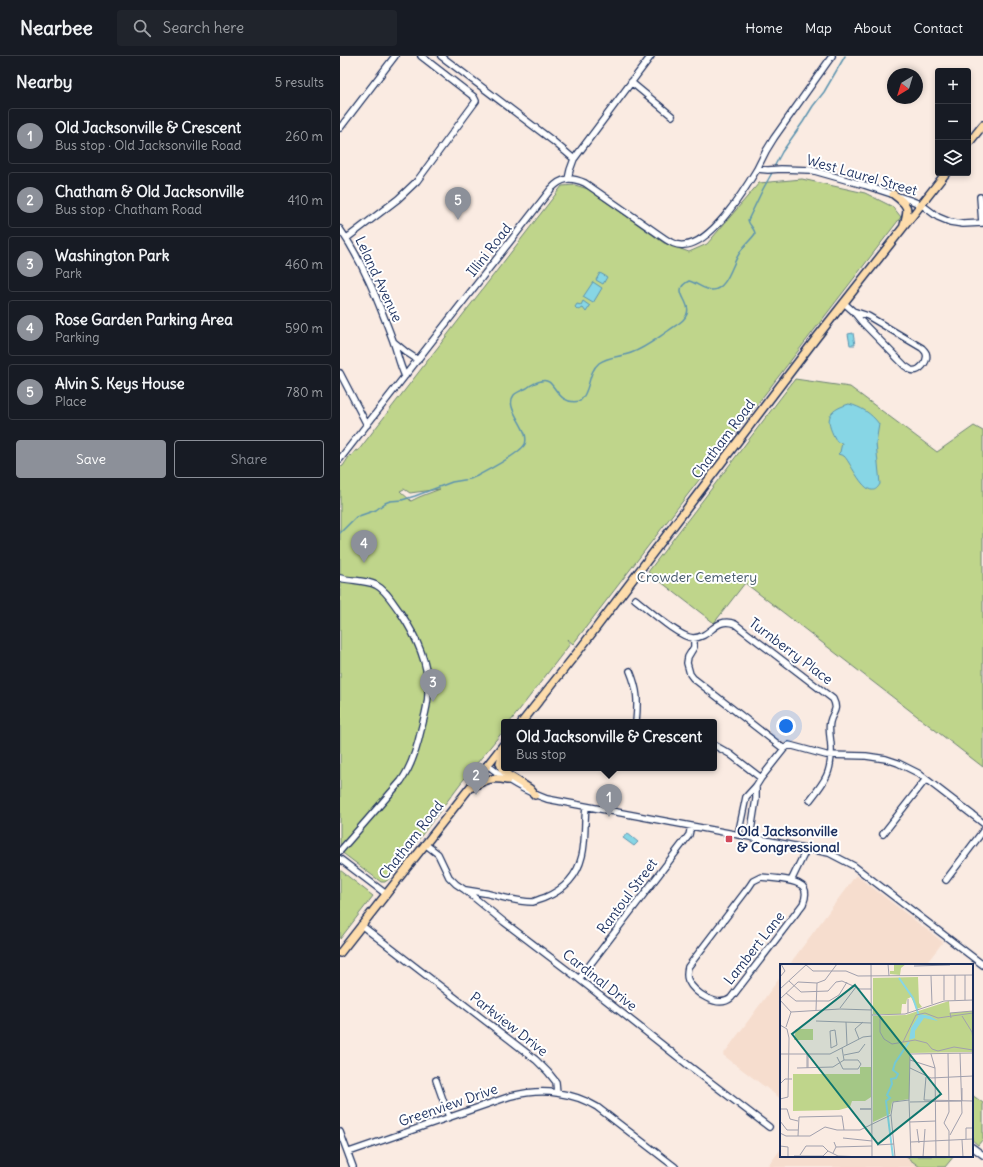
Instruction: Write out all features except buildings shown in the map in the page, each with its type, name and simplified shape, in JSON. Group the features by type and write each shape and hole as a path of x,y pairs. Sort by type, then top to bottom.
{"main road":[{"path":"971,140 983,125"},
{"name":"Chatham Road","path":"524,719 580,649 844,303 944,176"},
{"path":"893,194 904,202 907,207 908,212 904,227"},
{"name":"Chatham Road","path":"340,953 501,748"},
{"path":"504,771 512,778 530,789 535,795"},
{"path":"469,789 486,780 499,778 507,780"}],"street":[{"path":"340,128 395,56"},
{"path":"347,238 398,199 417,181 476,101 474,97 421,56"},
{"path":"441,56 574,159"},
{"path":"651,56 574,159 568,179 579,180 585,183 664,238 672,243 684,245 696,242 710,232 722,220 748,186 774,138 832,56"},
{"path":"631,82 672,116"},
{"name":"West Laurel Street","path":"757,169 811,170 893,194 922,205 938,217 950,222 963,224 983,223 980,197"},
{"name":"Illini Road","path":"340,459 551,189 558,182 568,179"},
{"name":"Leland Avenue","path":"340,229 347,238 369,281 394,341 401,368 405,376"},
{"path":"844,303 905,366 911,370 916,370 925,362 927,358 926,352 922,348 868,316 853,311"},
{"path":"394,341 418,360"},
{"path":"340,374 367,425"},
{"path":"340,578 366,582 381,588 403,617 415,638 427,671 428,702 413,760 408,771 340,851"},
{"path":"634,599 678,632 694,638 694,647 688,657 687,663 692,678 784,749"},
{"name":"Turnberry Place","path":"694,638 704,636 716,625 722,622 735,624 833,699 836,707 830,723 831,755 829,772 826,780 810,800"},
{"path":"630,671 637,691 638,702 636,719"},
{"path":"738,835 746,797 784,749 789,745 831,755 866,756 886,759 910,768 983,823"},
{"path":"717,747 730,754 761,778"},
{"path":"487,765 525,791 547,799 829,853 854,866 982,961"},
{"path":"883,834 926,779"},
{"path":"750,837 756,799 756,786"},
{"path":"465,890 519,901 534,902 563,888 570,880 582,857 585,840 586,807"},
{"name":"Rantoul Street","path":"580,979 689,835 691,826"},
{"path":"946,880 983,832"},
{"name":"Cardinal Drive","path":"425,844 438,854 452,881 769,1127"},
{"path":"791,881 807,848"},
{"path":"340,859 386,894"},
{"name":"Lambert Lane","path":"761,877 791,881 799,883 804,888 805,893 803,904 731,998 727,1001 718,1002 710,999 696,989 688,979 688,967 753,882 761,877"},
{"name":"Parkview Drive","path":"361,925 536,1060 556,1082 557,1093"},
{"path":"436,1080 449,1117"},
{"name":"Greenview Drive","path":"348,1152 511,1096 528,1092 542,1091 557,1093"},
{"path":"557,1093 570,1094 584,1099 597,1107 675,1167"},
{"path":"340,1132 354,1167"},
{"path":"973,1147 983,1155"}],"shaded area":[{"path":"856,875 943,942 926,964 790,964"},
{"path":"780,977 780,1098 723,1055"},
{"path":"780,1150 780,1157 906,1157 920,1167 767,1167"}],"green space":[{"path":"802,179 865,193 893,207 901,217 573,644 567,639 570,644 512,719 501,719 501,734 460,784 389,879 385,882 381,882 340,851 340,467 343,466 350,455 351,456 356,450 358,451 562,186 575,185 588,189 664,243 689,252 707,244 759,183","holes":["404,489 410,493 440,489 411,501 400,491"]},
{"name":"Crowder Cemetery","path":"795,379 850,387 937,452 974,426 983,431 983,767 745,583 714,623 648,572"},
{"path":"340,870 373,896 340,939"},
{"path":"973,1096 983,1103 983,1139 978,1145 973,1141"},
{"path":"906,1157 953,1157 945,1167 920,1167"}],"water":[{"path":"600,273 607,277 603,284 596,280"},
{"path":"593,282 602,288 593,303 583,297"},
{"path":"583,301 590,306 586,312 583,308 579,310 575,307 577,304 581,305"},
{"path":"853,333 855,345 850,345 848,334"},
{"path":"849,404 866,411 879,424 876,443 880,484 875,489 870,490 865,486 844,456 838,454 842,443 837,442 830,428 829,423 831,414 835,410"},
{"path":"627,833 638,842 634,846 623,838"}],"waterway":[{"path":"774,167 782,152 824,92 845,56"},
{"path":"340,533 356,517 376,510 385,503 415,496 452,482 470,479 511,457 522,448 525,444 526,438 512,406 514,395 535,383 546,381 550,383 565,400 572,402 580,401 586,392 595,367 599,363 606,359 641,349 683,320 688,309 682,294 681,289 683,285 689,281 706,289 712,290 722,286 736,258 755,234 748,220 773,171"}],"place":[{"name":"Alvin S. Keys House","path":"458,220"},
{"name":"Rose Garden Parking Area","path":"364,563"},
{"name":"Washington Park","path":"433,702"},
{"name":"Chatham & Old Jacksonville","path":"476,795"},
{"name":"Old Jacksonville & Crescent","path":"609,817"},
{"name":"Old Jacksonville & Congressional","path":"729,839"}]}
